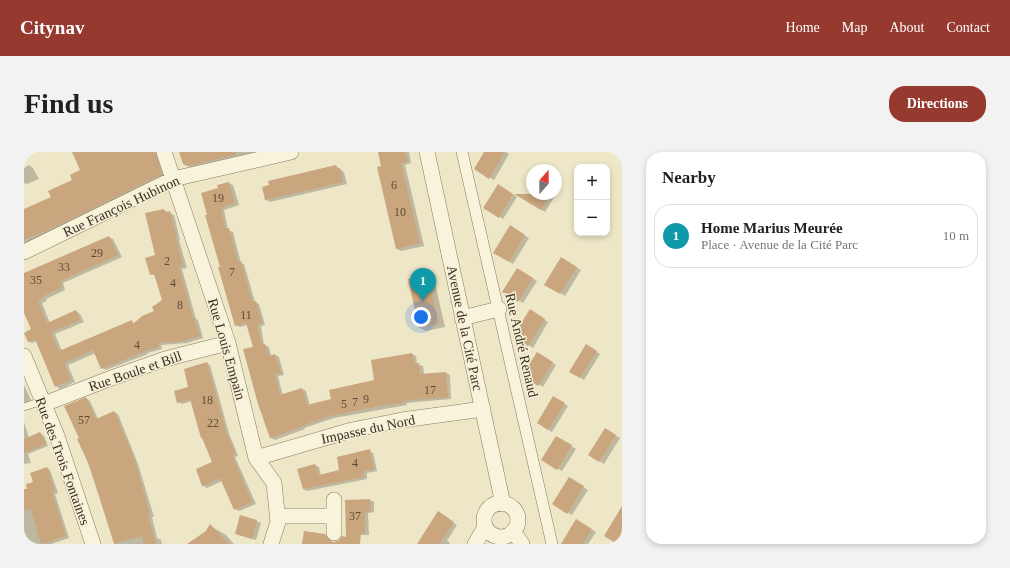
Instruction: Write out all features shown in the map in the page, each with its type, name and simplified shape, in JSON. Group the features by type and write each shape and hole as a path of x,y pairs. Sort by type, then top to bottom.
{"street":[{"name":"Rue Louis Empain","path":"164,152 228,342 256,458 274,483 278,522 271,544"},
{"name":"Rue François Hubinon","path":"24,252 173,179 291,152"},
{"name":"Avenue de la Cité Parc","path":"426,152 503,504"},
{"name":"Rue André Renaud","path":"462,152 552,544"},
{"path":"462,318 499,309"},
{"name":"Rue Boule et Bill","path":"43,403 165,359 228,342"},
{"name":"Rue des Trois Fontaines","path":"24,356 56,436 92,544"},
{"name":"Impasse du Nord","path":"256,458 360,429 402,420 483,409"},
{"path":"334,500 334,533"},
{"path":"503,504 512,508 515,512 517,522 513,531 509,535 498,537 488,532 485,527 484,517 486,512 493,505 503,504"},
{"path":"277,516 334,516"},
{"path":"474,544 485,527"},
{"path":"513,531 522,544"}],"lane":[{"path":"24,407 43,403"}],"building":[{"path":"72,152 155,152 162,174 63,223 24,240 24,209 51,197 48,191 72,180 70,175 80,170"},
{"path":"179,152 236,152 236,155 187,166 183,164"},
{"path":"378,152 405,152 408,161 401,163 420,243 396,249 377,167 381,166"},
{"path":"484,152 505,152 489,179 474,169"},
{"path":"336,165 337,169 340,168 343,182 265,200 262,187 269,185 268,181"},
{"path":"229,182 235,203 221,208 225,229 229,228 238,262 241,261 252,302 256,301 262,323 257,324 262,345 265,344 269,356 275,354 281,373 275,374 280,395 302,388 307,405 331,399 329,390 374,380 371,360 412,353 414,363 419,363 420,374 446,372 448,397 403,401 403,403 384,405 330,416 270,438 258,404 243,349 253,347 246,323 235,326 218,267 220,267 205,215 207,215 201,193 218,188 217,185"},
{"path":"498,184 513,194 499,218 483,208"},
{"path":"514,194 526,194 526,200 547,200 541,210"},
{"path":"164,209 165,213 170,211 183,266 179,267 193,318 194,317 200,336 183,341 158,343 159,347 144,351 101,369 93,350 64,363 71,380 55,387 35,339 28,342 24,333 31,329 24,313 24,273 109,236 118,255 60,281 62,287 42,297 43,298 38,301 47,323 76,310 80,320 51,332 59,351 132,320 133,324 142,316 154,311 152,307 162,300 154,274 150,275 145,258 155,255 145,213"},
{"path":"510,225 525,235 509,262 493,253"},
{"path":"561,257 577,267 560,294 544,285"},
{"path":"517,268 533,278 518,302 502,292"},
{"path":"427,274 439,324 419,328 408,279"},
{"path":"530,309 545,319 528,346 513,336"},
{"path":"586,344 597,351 580,378 569,372"},
{"path":"537,352 553,362 538,386 522,376"},
{"path":"207,362 227,435 235,454 232,455 252,502 234,510 220,478 202,486 196,469 212,462 201,438 190,399 177,403 174,391 188,387 184,369"},
{"path":"553,396 565,403 548,430 537,423"},
{"path":"86,397 96,419 114,411 117,417 135,461 150,515 148,515 156,544 144,544 142,536 114,544 90,467 77,439 79,438 64,406"},
{"path":"605,428 616,435 599,462 588,455"},
{"path":"40,432 46,444 24,453 24,439"},
{"path":"556,436 572,445 557,470 541,460"},
{"path":"370,449 374,469 363,471 364,477 303,489 297,469 315,464 319,475 339,470 337,457"},
{"path":"47,467 55,491 52,492 66,536 41,544 31,509 24,511 24,489 27,489 26,484 33,482 30,473"},
{"path":"569,477 584,486 567,514 552,504"},
{"path":"370,499 371,511 365,511 365,533 361,533 360,544 302,544 304,531 325,534 329,541 334,542 339,541 342,536 346,537 345,500"},
{"path":"622,506 622,544 617,544 604,536"},
{"path":"438,511 454,522 439,544 417,544"},
{"path":"240,515 257,520 252,539 235,534"},
{"path":"576,519 592,529 583,544 561,544"},
{"path":"210,524 229,544 187,544 206,531"}],"place":[{"name":"Home Marius Meurée","path":"423,301"}]}
